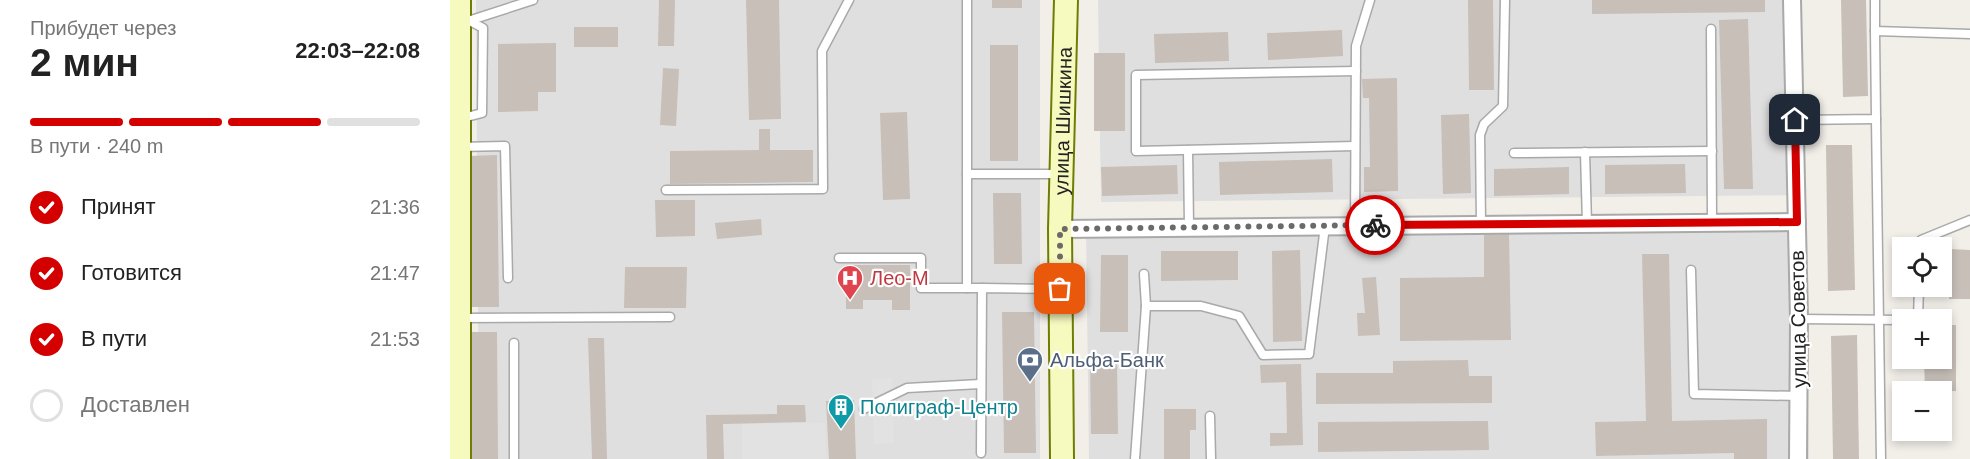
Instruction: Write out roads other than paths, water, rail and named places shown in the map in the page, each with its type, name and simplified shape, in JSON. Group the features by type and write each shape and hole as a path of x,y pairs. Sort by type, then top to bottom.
{"main road":[{"name":"улица Шишкина","path":"1062,459 1060,229 1066,0"},
{"path":"459,459 459,119 462,12"}],"street":[{"name":"улица Советов","path":"1792,0 1799,319 1798,459"},
{"path":"1060,229 1797,222"}],"lane":[{"path":"462,12 533,0"},
{"path":"666,190 823,189 822,51 849,0"},
{"path":"967,0 967,288"},
{"path":"1355,225 1356,46 1370,0"},
{"path":"1481,225 1478,148 1484,124 1503,106 1504,0"},
{"path":"1875,0 1881,459"},
{"path":"1711,29 1713,223"},
{"path":"1875,31 1970,34"},
{"path":"1355,147 1136,151 1136,75 1356,70"},
{"path":"1795,120 1876,120"},
{"path":"459,147 505,146 508,278"},
{"path":"1188,150 1189,227"},
{"path":"1514,153 1712,151"},
{"path":"1585,152 1587,224"},
{"path":"967,174 1061,174"},
{"path":"1928,237 1970,220"},
{"path":"1146,306 1201,306 1239,316 1263,355 1310,354 1325,225"},
{"path":"839,258 921,258 921,288 1060,289"},
{"path":"1691,270 1694,393 1799,396"},
{"path":"1136,459 1146,306 1144,274"},
{"path":"981,453 982,288"},
{"path":"459,318 670,317"},
{"path":"1799,319 1892,320"},
{"path":"514,343 514,459"},
{"path":"864,409 907,388 980,384"},
{"path":"1210,416 1211,459"}],"place":[{"name":"Лео-М","path":"850,301"},
{"name":"Альфа-Банк","path":"1030,383"},
{"name":"Полиграф-Центр","path":"841,430"}]}
